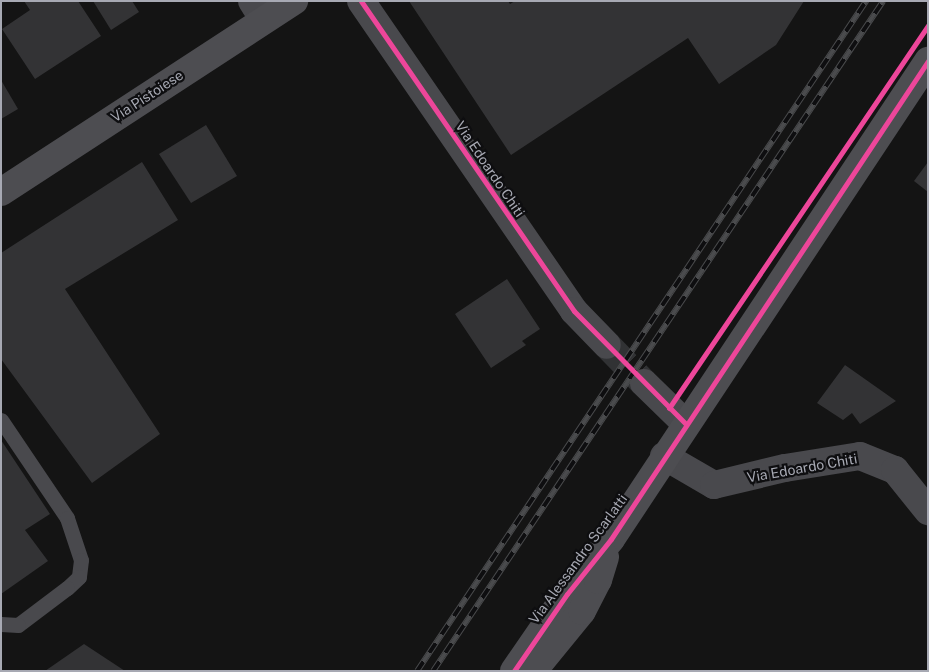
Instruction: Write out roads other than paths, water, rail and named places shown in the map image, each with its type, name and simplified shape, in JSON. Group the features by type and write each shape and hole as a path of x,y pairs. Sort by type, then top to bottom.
{"street":[{"name":"Via Pistoiese","path":"1,192 258,11 294,1"},
{"name":"Via Edoardo Chiti","path":"362,1 574,311 607,345"},
{"name":"Via Alessandro Scarlatti","path":"514,671 562,601 610,539 685,423 928,61"},
{"path":"644,383 685,423"},
{"name":"Via Edoardo Chiti","path":"664,456 714,485 785,468 860,456 895,470 928,511"},
{"name":"Via Alessandro Scarlatti","path":"532,671 582,611 598,580 610,539"}],"lane":[{"path":"1,420 67,518 81,560 79,577 67,588 18,625 1,624"}],"tunnel":[{"path":"607,345 644,383"}],"railway":[{"path":"417,671 866,1"},
{"path":"433,671 883,1"}]}
